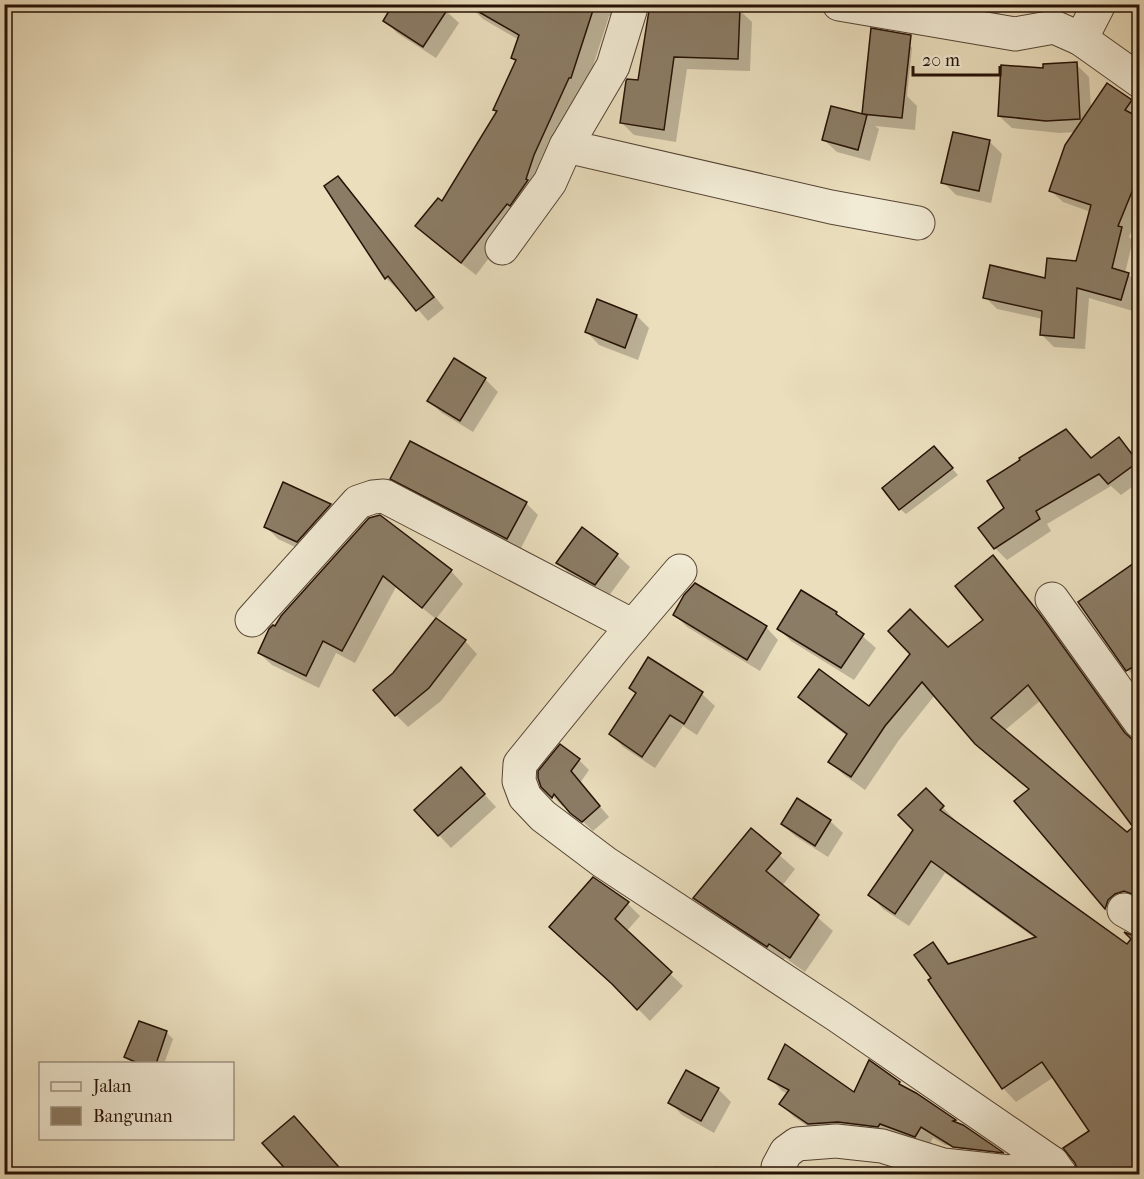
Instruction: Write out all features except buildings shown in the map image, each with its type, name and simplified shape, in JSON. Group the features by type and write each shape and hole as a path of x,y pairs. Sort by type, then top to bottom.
{"street":[{"path":"502,248 550,182 566,146 613,66 632,4"},
{"path":"839,4 1015,34 1054,27 1081,39 1140,81"},
{"path":"1081,39 1099,4"},
{"path":"566,146 831,207 918,223"},
{"path":"252,620 358,502 384,496 633,626"},
{"path":"680,571 520,764 519,781 525,797 543,816 604,862 828,1010 1056,1169"},
{"path":"1052,599 1140,722"},
{"path":"778,1174 778,1167 786,1152 797,1144 836,1141 882,1146 943,1165 1009,1172 1056,1169"}]}
